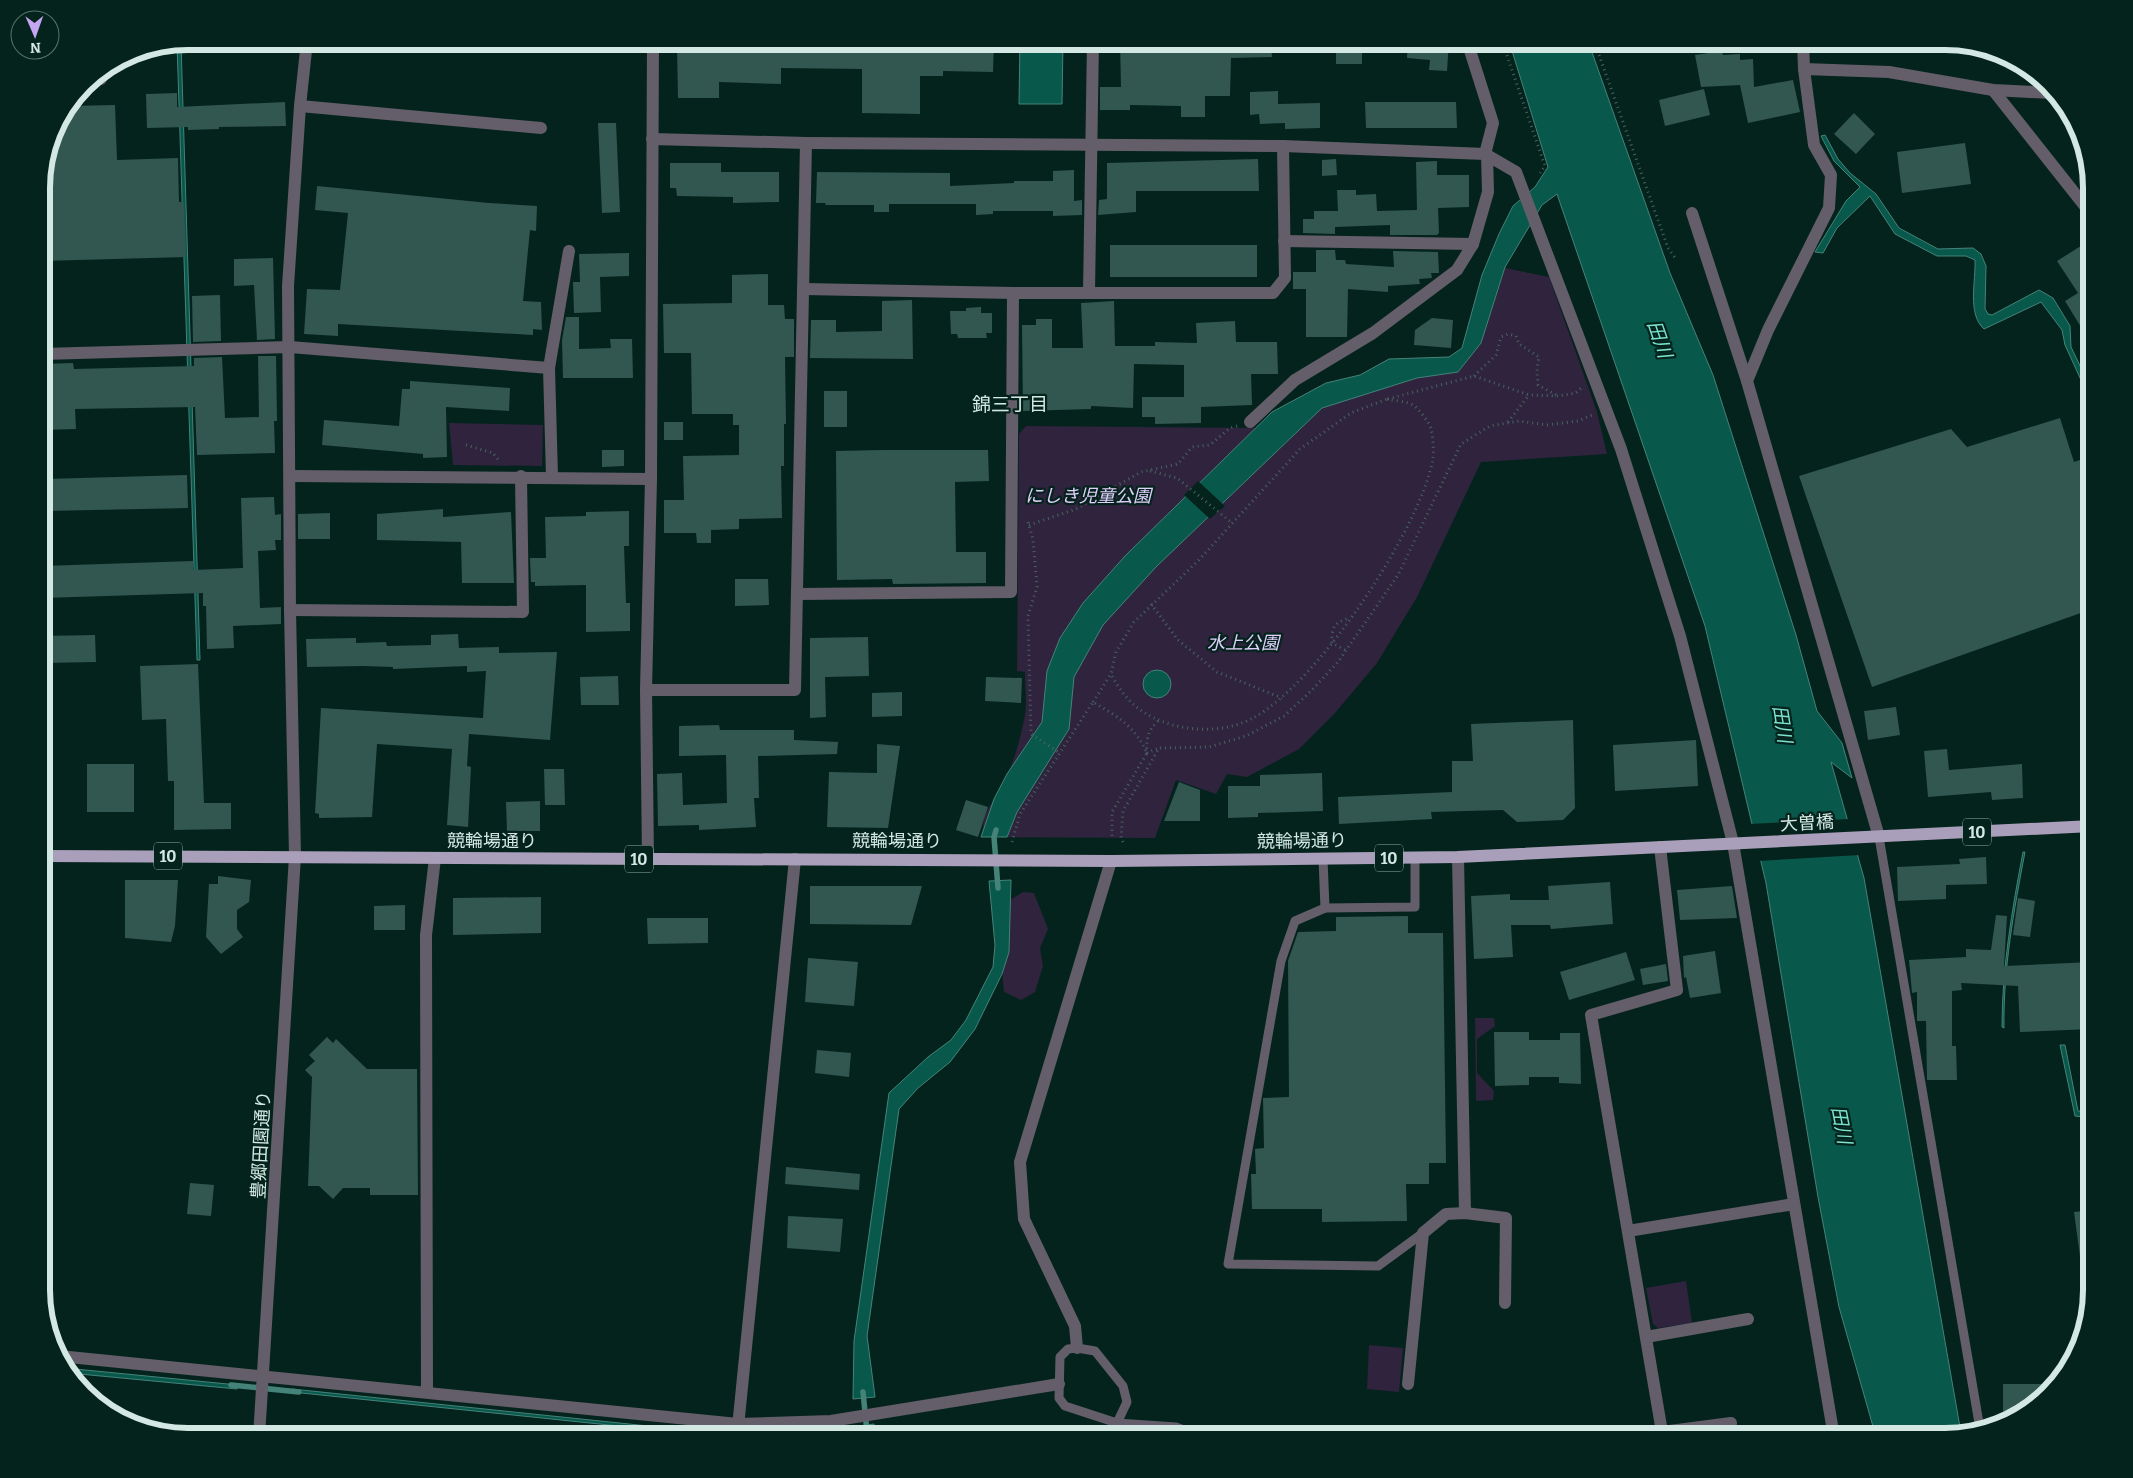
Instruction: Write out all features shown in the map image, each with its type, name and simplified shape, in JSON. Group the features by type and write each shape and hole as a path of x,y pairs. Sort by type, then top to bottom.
{"main road":[{"name":"10","path":"1879,837 2083,826"},
{"name":"大曽橋","path":"1752,843 1879,837"},
{"name":"競輪場通り","path":"50,856 795,858 1111,861 1458,858 1752,843"}],"street":[{"name":"豊郷田園通り","path":"260,1428 295,856 290,610 291,476 288,286 300,106 306,50"},
{"path":"648,858 646,690 651,479 653,50"},
{"path":"1089,292 1092,50"},
{"path":"1250,422 1295,380 1372,333 1457,270 1472,244 1488,192 1486,154 1493,123 1470,50"},
{"path":"1747,380 1768,330 1830,208 1831,175 1814,145 1803,50"},
{"path":"1804,69 1889,72 1993,90 2045,93"},
{"path":"1993,90 2083,204"},
{"path":"300,106 542,128"},
{"path":"652,139 806,143 1283,146 1486,154 1516,172 1621,449 1680,636 1733,843 1832,1428"},
{"path":"646,690 795,690 806,143"},
{"path":"804,289 1013,293 1273,293 1285,278 1283,146"},
{"path":"1692,213 1747,380 1879,837"},
{"path":"1284,241 1472,244"},
{"path":"552,477 549,368 569,251"},
{"path":"798,594 1011,592 1013,293"},
{"path":"50,354 290,347 348,350 549,368"},
{"path":"291,476 521,476 651,479"},
{"path":"290,610 524,612 521,476"},
{"path":"1660,847 1677,990 1591,1015 1661,1428"},
{"path":"427,1392 426,936 435,858"},
{"path":"738,1428 795,858"},
{"path":"1458,858 1465,1213"},
{"path":"1077,1348 1075,1326 1024,1219 1020,1162 1111,861"},
{"path":"1628,1231 1794,1204"},
{"path":"1408,1384 1423,1233 1446,1214 1465,1213 1506,1218 1505,1302"},
{"path":"1646,1337 1748,1319"},
{"path":"67,1357 427,1392 714,1428"},
{"path":"766,1428 831,1421 1059,1384"},
{"path":"1693,1428 1731,1423"}],"lane":[{"path":"1879,837 1979,1423"},
{"path":"1415,858 1415,907 1325,908 1295,922 1281,961 1228,1264 1378,1266 1423,1233"},
{"path":"1323,859 1325,908"},
{"path":"1118,1423 1127,1402 1124,1386 1095,1352 1077,1348 1068,1349 1060,1358 1059,1398 1065,1406 1118,1423 1178,1428"}],"path":[{"path":"1505,50 1545,166 1540,173"},
{"path":"1597,50 1668,248 1676,259"},
{"path":"1012,842 1020,814 1111,674 1116,652 1134,622 1198,561 1300,449 1351,413 1387,399 1474,376 1496,355 1501,337 1508,334 1516,336 1519,344 1539,357 1538,385 1558,396"},
{"path":"1474,376 1530,395 1558,396 1576,393 1594,381"},
{"path":"1508,422 1530,395"},
{"path":"1111,674 1122,695 1141,712 1158,721 1189,729 1216,729 1252,719 1283,699 1332,643 1376,582 1402,536 1433,458 1431,426 1414,405 1387,399"},
{"path":"1147,753 1159,748 1209,747 1246,736 1284,716 1312,690 1338,662 1398,575 1462,444 1490,426 1519,421 1547,425 1578,421 1597,412 1607,411"},
{"path":"1029,526 1076,509 1141,472 1178,464 1192,447 1210,445 1230,428 1250,422"},
{"path":"466,446 493,453 503,466 503,476"},
{"path":"1148,470 1177,478 1232,523"},
{"path":"1011,514 1027,518 1033,539 1037,587 1028,616 1031,734 1060,753"},
{"path":"1151,604 1178,640 1217,672 1283,699"},
{"path":"1332,643 1332,630 1338,621 1350,618"},
{"path":"1332,643 1345,650"},
{"path":"1093,702 1128,724 1139,736 1147,753"},
{"path":"1112,838 1112,812 1147,753 1146,739 1152,726 1158,721"},
{"path":"1123,842 1121,838 1123,810 1159,748"}],"green space":[{"name":"水上公園","path":"1505,268 1549,277 1597,412 1607,454 1481,462 1417,597 1377,663 1335,713 1299,749 1247,777 1227,774 1216,794 1176,780 1155,838 985,837 983,829 986,814 1005,781 1019,740 1026,710 1025,672 1017,671 1019,434 1026,426 1256,428 1182,501 1187,537 1322,408 1417,378 1458,372 1481,343"},
{"path":"449,423 543,425 542,466 453,465"},
{"path":"1023,892 1034,893 1048,929 1040,948 1043,966 1035,992 1021,1000 1004,992 1003,957 1004,934 1010,900"},
{"path":"1475,1018 1494,1018 1495,1026 1477,1039 1477,1073 1494,1091 1493,1100 1476,1101"},
{"path":"1686,1281 1692,1323 1658,1328 1653,1324 1646,1288"},
{"path":"1369,1345 1403,1348 1399,1392 1367,1389"}],"water":[{"path":"181,50 200,660 197,660 177,51"},
{"path":"1020,50 1063,50 1062,104 1019,104"},
{"name":"田川","path":"1512,50 1591,50 1670,273 1713,375 1796,635 1817,711 1842,743 1852,778 1831,762 1864,878 1960,1427 1873,1428 1839,1307 1818,1197 1766,883 1705,626 1557,194 1542,205 1505,267 1481,343 1458,372 1417,378 1322,408 1156,567 1103,625 1074,677 1069,729 1017,812 1007,837 981,837 994,799 1007,774 1042,722 1047,671 1060,638 1083,603 1126,555 1272,412 1326,383 1360,375 1389,359 1449,357 1462,348 1482,275 1499,234 1513,206 1535,187 1548,167"},
{"path":"1825,135 1838,159 1850,173 1876,194 1899,228 1938,249 1973,248 1981,254 1986,266 1985,309 1988,314 1992,315 2039,290 2053,298 2070,326 2071,347 2083,372 2083,384 2065,345 2062,330 2041,302 1984,329 1979,323 1974,306 1975,260 1966,256 1937,256 1895,234 1870,196 1837,228 1823,253 1815,252 1846,201 1860,187 1834,161 1821,136"},
{"path":"1157,670 1167,674 1171,684 1167,694 1157,698 1147,694 1143,684 1147,674"},
{"path":"2023,852 2025,852 2007,962 2004,1028 2002,1027 2002,1005 2006,961"},
{"path":"1011,880 1009,952 1002,974 975,1029 950,1062 918,1088 899,1109 867,1336 875,1397 853,1399 854,1341 889,1093 928,1057 951,1040 966,1020 993,967 995,945 989,881"},
{"path":"2060,1045 2065,1045 2078,1111 2083,1112 2083,1117 2075,1116"},
{"path":"75,1369 238,1385 237,1389 78,1374"},
{"path":"292,1389 667,1428 638,1428 292,1392"},
{"path":"874,1424 874,1428 852,1427"}],"pier":[{"path":"1198,481 1225,506 1210,519 1184,495"},
{"path":"1850,819 1860,855 1758,861 1749,824"}],"building":[{"path":"677,50 994,50 993,72 943,71 943,76 920,76 920,114 862,113 862,69 781,68 781,84 719,82 719,98 678,98"},
{"path":"1120,50 1272,50 1272,57 1231,58 1230,96 1205,96 1205,117 1181,117 1181,106 1130,105 1130,110 1100,110 1100,87 1121,87"},
{"path":"1336,50 1362,50 1362,64 1336,64"},
{"path":"1407,50 1448,50 1447,71 1429,70 1430,60 1407,58"},
{"path":"1722,51 1723,55 1740,54 1740,60 1753,59 1754,87 1793,80 1800,112 1748,123 1740,85 1701,87 1695,55"},
{"path":"1704,89 1710,115 1665,126 1659,100"},
{"path":"1278,91 1278,104 1320,103 1320,128 1285,129 1285,123 1260,124 1259,114 1250,115 1250,92"},
{"path":"177,93 177,107 285,102 286,126 219,127 219,129 188,130 188,127 147,128 146,94"},
{"path":"1365,102 1456,102 1457,128 1366,128"},
{"path":"115,105 117,160 178,158 179,202 184,202 186,257 50,261 50,179 53,161 60,135 77,106"},
{"path":"1854,113 1875,134 1856,154 1834,134"},
{"path":"598,123 616,123 620,212 602,213"},
{"path":"1965,143 1971,184 1902,193 1897,152"},
{"path":"1258,159 1259,191 1136,191 1136,212 1098,215 1099,200 1107,199 1107,163"},
{"path":"1336,159 1337,175 1322,176 1322,160"},
{"path":"1437,161 1437,175 1469,175 1469,207 1438,208 1439,233 1437,235 1390,235 1390,225 1335,227 1335,234 1303,233 1303,219 1314,219 1314,211 1338,211 1337,190 1356,190 1356,195 1376,194 1377,211 1417,210 1416,162"},
{"path":"670,163 721,163 721,172 779,172 779,202 733,203 733,197 677,196 676,188 670,188"},
{"path":"1074,170 1074,201 1082,200 1082,215 1053,216 1053,211 993,211 993,214 976,215 976,204 889,204 889,212 874,212 874,205 825,205 826,203 816,203 817,172 950,173 950,186 1014,183 1014,181 1053,181 1053,171"},
{"path":"317,186 537,206 536,231 530,230 523,301 541,302 542,330 533,329 533,335 338,324 338,336 304,334 307,289 340,290 348,213 315,210"},
{"path":"1110,245 1257,245 1257,277 1110,277"},
{"path":"2083,245 2083,330 2065,301 2078,293 2057,261"},
{"path":"1316,250 1335,250 1336,260 1345,260 1346,264 1394,267 1393,251 1438,252 1439,273 1431,273 1432,278 1419,279 1420,284 1388,286 1388,292 1348,289 1347,337 1306,337 1306,289 1293,289 1293,272 1316,272"},
{"path":"629,253 629,276 600,277 601,312 574,313 573,282 580,282 579,254"},
{"path":"273,258 275,339 257,340 254,285 234,286 234,259"},
{"path":"768,274 768,305 784,305 785,319 794,319 794,357 785,357 786,424 784,424 784,466 781,466 782,518 739,519 739,529 711,530 711,543 697,543 696,533 664,533 664,500 684,500 683,456 739,455 739,425 733,425 733,414 692,414 691,353 664,353 663,304 732,303 732,275"},
{"path":"220,295 221,341 193,342 192,296"},
{"path":"912,300 913,359 810,358 811,320 836,320 836,332 882,331 882,301"},
{"path":"1114,301 1115,346 1155,346 1155,342 1197,343 1196,323 1235,321 1236,342 1277,342 1278,374 1251,374 1252,405 1201,407 1201,423 1155,424 1155,417 1142,417 1142,397 1184,397 1184,365 1134,364 1133,408 1091,406 1091,409 1023,411 1022,325 1036,325 1036,319 1052,319 1052,348 1083,348 1081,303"},
{"path":"981,307 981,313 992,313 992,333 986,333 987,338 958,338 957,334 951,334 950,311 966,311 966,308"},
{"path":"566,317 579,317 579,349 611,348 610,339 632,339 633,378 563,378 562,340"},
{"path":"1432,318 1453,320 1451,348 1414,345 1415,330"},
{"path":"258,356 276,356 277,421 274,421 275,453 197,455 195,407 75,409 76,429 50,430 50,364 73,363 74,369 194,366 194,358 222,357 225,418 259,417"},
{"path":"410,381 510,388 509,411 446,407 447,457 423,458 423,454 322,445 324,420 399,426 402,389 410,389"},
{"path":"824,391 847,391 847,427 824,427"},
{"path":"2060,418 2074,462 2083,459 2083,612 1872,687 1799,476 1951,429 1967,447"},
{"path":"664,422 683,422 683,440 664,440"},
{"path":"602,450 624,450 624,466 602,467"},
{"path":"988,450 989,481 955,482 956,552 986,552 986,583 893,584 892,579 837,580 836,451"},
{"path":"187,475 188,508 50,511 50,479"},
{"path":"274,497 275,515 281,514 281,540 275,540 276,550 258,551 260,608 281,607 281,624 233,626 234,648 207,649 206,606 203,606 203,593 50,598 50,566 193,561 193,570 243,568 241,498"},
{"path":"443,509 443,517 511,512 514,583 462,583 461,542 377,540 377,514"},
{"path":"629,511 629,546 624,546 626,603 630,603 630,631 586,632 586,585 535,586 535,582 531,582 530,558 546,558 545,517 586,516 586,512"},
{"path":"330,513 330,539 298,539 298,514"},
{"path":"735,579 768,579 769,605 735,606"},
{"path":"458,634 459,648 499,647 499,653 557,652 550,740 469,734 467,766 471,767 468,827 447,825 452,749 377,744 372,817 319,818 319,814 315,813 321,708 483,718 486,671 467,672 467,666 393,669 393,667 363,666 307,667 306,639 356,638 356,643 386,642 387,646 431,645 431,635"},
{"path":"95,635 96,662 50,663 50,636"},
{"path":"868,637 869,676 825,677 826,717 810,718 810,638"},
{"path":"198,664 204,803 231,803 231,829 174,830 174,781 168,781 166,719 142,720 140,666"},
{"path":"618,676 619,705 581,705 580,677"},
{"path":"986,677 1022,678 1021,703 985,701"},
{"path":"902,692 902,716 872,717 872,693"},
{"path":"1896,707 1900,735 1868,740 1864,711"},
{"path":"1573,720 1575,808 1563,820 1517,822 1503,810 1431,812 1432,819 1339,824 1338,797 1452,792 1452,761 1473,761 1471,724"},
{"path":"719,725 720,730 794,730 794,740 838,742 837,754 758,756 759,798 754,798 756,827 699,830 699,825 658,826 657,774 682,773 683,805 727,803 726,755 679,756 679,726"},
{"path":"1696,740 1698,786 1615,791 1613,745"},
{"path":"877,744 900,746 888,828 827,827 829,772 877,773"},
{"path":"1947,749 1949,770 2022,764 2023,798 1992,800 1991,792 1928,797 1924,751"},
{"path":"87,764 134,764 134,812 87,812"},
{"path":"544,769 564,769 565,805 545,805"},
{"path":"1322,773 1323,811 1258,813 1258,817 1228,818 1228,786 1260,786 1260,775"},
{"path":"1179,782 1200,790 1200,821 1164,821"},
{"path":"966,800 988,807 978,837 956,830"},
{"path":"540,801 540,831 507,831 506,802"},
{"path":"1986,857 1987,884 1946,885 1946,899 1898,901 1897,867 1960,864 1959,859"},
{"path":"218,876 251,880 249,902 237,910 237,929 243,937 221,954 206,937 209,884 218,884"},
{"path":"125,880 178,880 175,926 171,942 125,938"},
{"path":"1610,882 1613,924 1551,929 1550,925 1511,925 1513,957 1474,959 1471,896 1510,894 1510,900 1549,900 1548,886"},
{"path":"810,886 922,886 911,925 810,924"},
{"path":"1732,886 1737,918 1680,920 1677,890"},
{"path":"541,897 541,933 453,935 453,898"},
{"path":"2018,898 2035,901 2030,937 2013,935"},
{"path":"405,905 405,930 374,930 374,906"},
{"path":"1996,915 2007,916 2004,966 2083,962 2083,1029 2020,1032 2018,986 1961,983 1962,990 1952,991 1952,1046 1956,1046 1957,1080 1927,1080 1926,1021 1917,1021 1917,992 1912,993 1909,960 1966,957 1966,949 1991,950"},
{"path":"1408,916 1408,933 1443,933 1446,1163 1429,1163 1429,1184 1406,1184 1407,1221 1322,1222 1322,1209 1252,1209 1251,1174 1256,1174 1255,1149 1264,1148 1263,1098 1289,1097 1288,961 1298,932 1336,931 1336,917"},
{"path":"647,918 708,918 708,943 648,944"},
{"path":"1715,951 1721,993 1690,998 1686,977 1684,978 1683,956"},
{"path":"1626,952 1635,980 1569,1000 1560,972"},
{"path":"808,958 858,962 854,1006 805,1002"},
{"path":"1666,964 1668,981 1643,985 1640,969"},
{"path":"1494,1032 1529,1032 1529,1040 1560,1040 1560,1033 1580,1033 1581,1084 1559,1083 1559,1077 1529,1077 1529,1085 1495,1086"},
{"path":"327,1037 333,1043 336,1039 367,1069 417,1069 418,1195 370,1195 370,1188 343,1188 333,1199 319,1186 308,1186 312,1077 305,1070 315,1061 309,1055"},
{"path":"817,1050 851,1053 849,1077 815,1073"},
{"path":"786,1167 860,1174 859,1190 785,1184"},
{"path":"190,1183 214,1185 211,1216 187,1214"},
{"path":"2083,1211 2083,1271 2082,1271 2074,1212"},
{"path":"788,1216 843,1219 840,1252 787,1248"},
{"path":"2003,1384 2046,1384 2022,1405 2011,1411 2003,1411"}],"waterway":[{"path":"996,830 994,837 998,888"},
{"path":"231,1385 299,1392"},
{"path":"863,1392 867,1428"}],"district":[{"name":"錦三丁目","path":"1010,404"}],"park label":[{"name":"にしき児童公園","path":"1088,496"}]}
